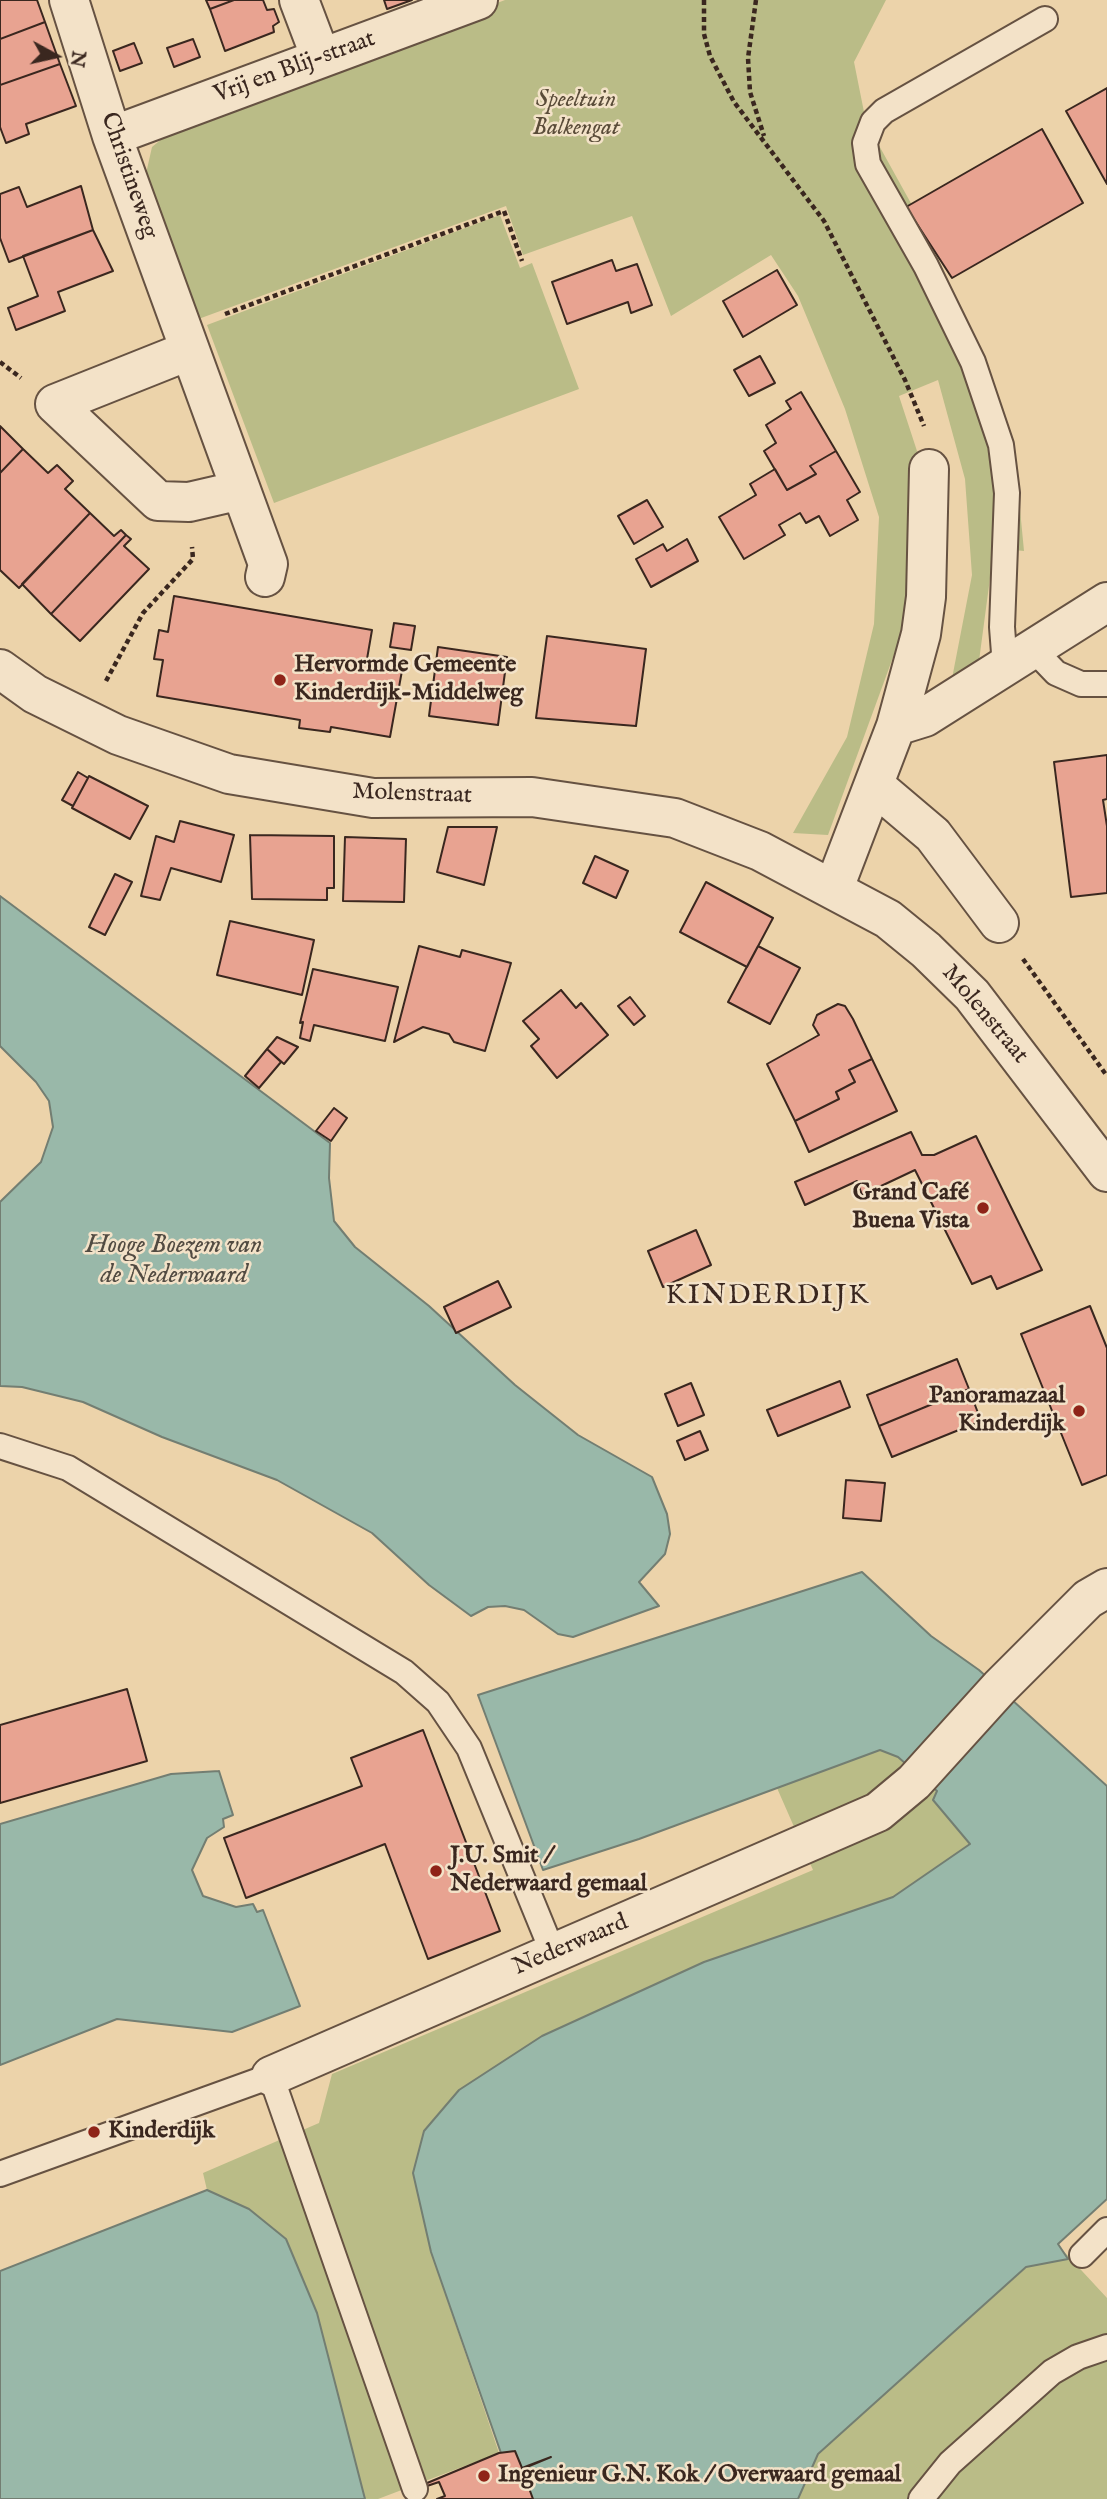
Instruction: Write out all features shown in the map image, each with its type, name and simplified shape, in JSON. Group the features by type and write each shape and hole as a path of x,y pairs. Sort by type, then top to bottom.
{"street":[{"name":"Christineweg","path":"69,0 112,136 268,564 265,577"},
{"path":"299,0 321,58"},
{"name":"Vrij en Blij-straat","path":"112,136 478,0"},
{"path":"185,340 55,404 158,500 188,502 241,490"},
{"path":"834,888 896,726 921,634 926,597 929,469"},
{"path":"896,726 925,717 1107,601"},
{"name":"Molenstraat","path":"0,669 35,694 118,735 229,774 373,797 532,797 675,818 760,851 888,919 926,950 972,995 1107,1172"},
{"path":"874,785 933,835 999,923"},
{"name":"Nederwaard","path":"271,2076 842,1830 878,1812 914,1782 1000,1687 1088,1599 1107,1588"}],"lane":[{"path":"1045,19 884,111 873,122 865,143 868,164 926,266 973,362 986,393 1001,444 1007,493 1002,627 1019,657 1081,684 1107,684"},
{"path":"0,1446 68,1468 404,1672 438,1702 469,1748 553,1953"},
{"path":"271,2076 415,2489"},
{"name":"Nederwaard","path":"0,2174 271,2076"},
{"path":"1082,2255 1107,2230"},
{"path":"921,2499 950,2463 1052,2372 1078,2357 1107,2347"}],"path":[{"path":"704,0 704,34 710,56 734,102 824,221 923,420 929,469"},
{"path":"755,0 749,32 750,92 766,142"},
{"path":"185,340 504,211 523,261"},
{"path":"85,719 143,613 193,559"},
{"path":"999,923 1107,1076"}],"green space":[{"name":"Speeltuin Balkengat","path":"505,0 886,0 854,62 866,122 928,234 990,383 1019,499 1024,551 994,548 977,676 949,694 972,575 965,479 938,380 899,396 934,503 911,608 828,835 793,833 847,737 874,624 879,517 845,409 798,296 771,255 671,316 632,216 523,255 506,206 193,321 143,187 152,147 180,124"},
{"path":"500,215 520,268 532,263 579,389 274,503 207,325"},
{"path":"880,1750 898,1757 937,1792 933,1800 970,1844 893,1897 704,1962 542,2036 459,2090 413,2173 431,2252 499,2453 378,2499 365,2499 317,2313 286,2239 249,2209 207,2190 203,2173 319,2123 332,2074 813,1870 777,1788"},
{"path":"1058,2245 1107,2298 1107,2499 798,2499 818,2454 1027,2267 1068,2259"}],"water":[{"name":"Hooge Boezem van de Nederwaard","path":"0,896 330,1143 329,1178 334,1221 355,1247 429,1306 515,1385 578,1435 652,1477 667,1514 670,1534 665,1554 639,1582 659,1606 573,1637 558,1634 524,1610 505,1606 488,1607 471,1616 429,1585 372,1533 277,1480 162,1437 83,1402 22,1387 0,1386 0,1202 41,1162 53,1127 49,1101 36,1082 0,1046"},
{"path":"862,1572 931,1636 979,1670 1107,1786 1107,2199 1058,2244 1068,2259 1026,2267 818,2454 798,2499 517,2499 431,2252 413,2173 424,2131 459,2090 542,2036 704,1962 893,1897 970,1844 933,1800 937,1791 898,1757 880,1750 639,1839 543,1870 478,1695"},
{"path":"219,1771 233,1815 223,1819 224,1827 207,1838 192,1870 203,1896 236,1907 253,1904 257,1912 263,1910 300,2006 232,2032 117,2019 0,2065 0,1824 171,1774"},
{"path":"207,2190 249,2209 286,2239 317,2313 365,2499 0,2499 0,2271"}],"building":[{"path":"0,0 37,0 45,22 0,39"},
{"path":"206,0 234,0 210,9"},
{"path":"234,0 263,0 267,10 274,9 279,22 273,26 274,32 225,51 210,9"},
{"path":"384,0 412,0 387,9"},
{"path":"45,22 60,64 0,85 0,39"},
{"path":"193,39 200,57 174,67 167,48"},
{"path":"134,43 142,63 120,71 113,51"},
{"path":"60,64 76,106 26,124 29,134 6,143 0,127 0,85"},
{"path":"1107,88 1107,184 1066,111"},
{"path":"1042,129 1083,203 952,278 906,207"},
{"path":"81,186 93,230 9,262 0,238 0,194 19,187 27,207"},
{"path":"93,230 113,271 58,292 65,311 16,330 8,308 38,296 23,256"},
{"path":"612,260 616,271 637,264 652,305 631,313 628,302 567,324 552,282"},
{"path":"777,270 797,305 743,337 723,301"},
{"path":"760,356 775,383 749,396 734,370"},
{"path":"801,392 836,451 810,466 816,474 787,490 764,451 776,443 766,425 791,409 786,401"},
{"path":"0,426 23,449 0,473"},
{"path":"23,449 48,473 57,465 73,481 65,489 90,513 19,588 0,570 0,473"},
{"path":"836,451 860,492 847,500 858,520 830,536 819,516 806,523 800,513 779,525 785,535 744,559 719,517 756,495 750,484 775,469 787,490 816,474 810,466"},
{"path":"647,500 663,527 634,544 618,516"},
{"path":"90,513 114,536 121,530 126,535 51,614 22,584"},
{"path":"126,535 131,539 124,546 149,569 80,641 51,614"},
{"path":"687,539 698,561 651,587 636,559 663,544 667,551"},
{"name":"Hervormde Gemeente Kinderdijk-Middelweg","path":"174,596 372,630 367,659 403,665 390,737 331,727 330,732 299,728 300,720 157,696 163,660 154,659 159,630 168,632"},
{"path":"394,623 415,626 411,650 390,647"},
{"path":"547,636 646,649 636,726 536,718"},
{"path":"438,647 507,657 498,725 429,716"},
{"path":"1107,755 1107,799 1103,800 1107,826 1107,893 1071,897 1054,762"},
{"path":"78,772 88,778 73,806 62,800"},
{"path":"89,776 148,806 130,839 72,808"},
{"path":"180,821 234,835 221,882 171,868 160,900 141,896 156,836 174,842"},
{"path":"448,827 497,827 484,885 437,872"},
{"path":"250,835 334,836 334,888 327,888 327,900 252,899"},
{"path":"345,837 406,839 404,902 343,901"},
{"path":"595,856 628,871 616,898 583,883"},
{"path":"115,874 132,882 105,935 89,927"},
{"path":"706,882 773,918 747,967 680,932"},
{"path":"230,921 314,940 302,995 217,975"},
{"path":"419,946 460,957 462,950 511,963 485,1051 454,1042 449,1034 423,1027 394,1042"},
{"path":"758,946 800,968 770,1024 728,1002"},
{"path":"313,969 398,987 385,1041 314,1025 310,1041 300,1038 303,1022 300,1023"},
{"path":"561,990 576,1008 581,1003 608,1035 557,1078 531,1046 539,1039 523,1021"},
{"path":"630,997 645,1016 634,1025 618,1006"},
{"path":"838,1004 845,1006 872,1059 849,1070 855,1082 836,1092 839,1099 795,1121 767,1064 819,1035 813,1025 817,1015"},
{"path":"277,1037 298,1047 284,1064 267,1049"},
{"path":"267,1049 281,1062 259,1088 245,1076"},
{"path":"872,1059 897,1111 809,1152 795,1121 839,1099 836,1092 855,1082 849,1070"},
{"path":"334,1108 347,1118 331,1141 316,1131"},
{"path":"911,1132 922,1155 934,1155 976,1136 1042,1270 997,1289 991,1276 972,1284 915,1170 862,1195 857,1181 805,1205 795,1182"},
{"path":"696,1230 711,1265 663,1287 648,1251"},
{"path":"498,1281 511,1307 456,1333 444,1307"},
{"name":"Panoramazaal Kinderdijk","path":"1090,1306 1107,1348 1107,1475 1082,1485 1021,1334"},
{"path":"957,1359 969,1389 879,1426 867,1395"},
{"path":"840,1381 850,1407 778,1436 767,1410"},
{"path":"691,1383 704,1415 678,1426 665,1394"},
{"path":"969,1389 981,1421 892,1457 879,1426"},
{"path":"700,1431 708,1450 685,1460 677,1441"},
{"path":"846,1480 885,1483 881,1521 843,1518"},
{"path":"127,1689 147,1761 0,1803 0,1725"},
{"name":"J.U. Smit / Nederwaard gemaal","path":"423,1730 500,1931 428,1959 385,1844 246,1898 224,1838 362,1786 351,1758"},
{"name":"Ingenieur G.N. Kok / Overwaard gemaal","path":"515,2451 522,2468 551,2457 522,2469 533,2499 437,2499 445,2496 439,2482 421,2488 420,2486 499,2453"}],"place":[{"name":"Hervormde Gemeente Kinderdijk-Middelweg","path":"280,680"},
{"name":"Grand Café Buena Vista","path":"983,1208"},
{"name":"Panoramazaal Kinderdijk","path":"1079,1411"},
{"name":"J.U. Smit / Nederwaard gemaal","path":"436,1871"},
{"name":"Kinderdijk","path":"94,2132"},
{"name":"Ingenieur G.N. Kok / Overwaard gemaal","path":"484,2476"}],"district":[{"name":"KINDERDIJK","path":"768,1297"}]}
